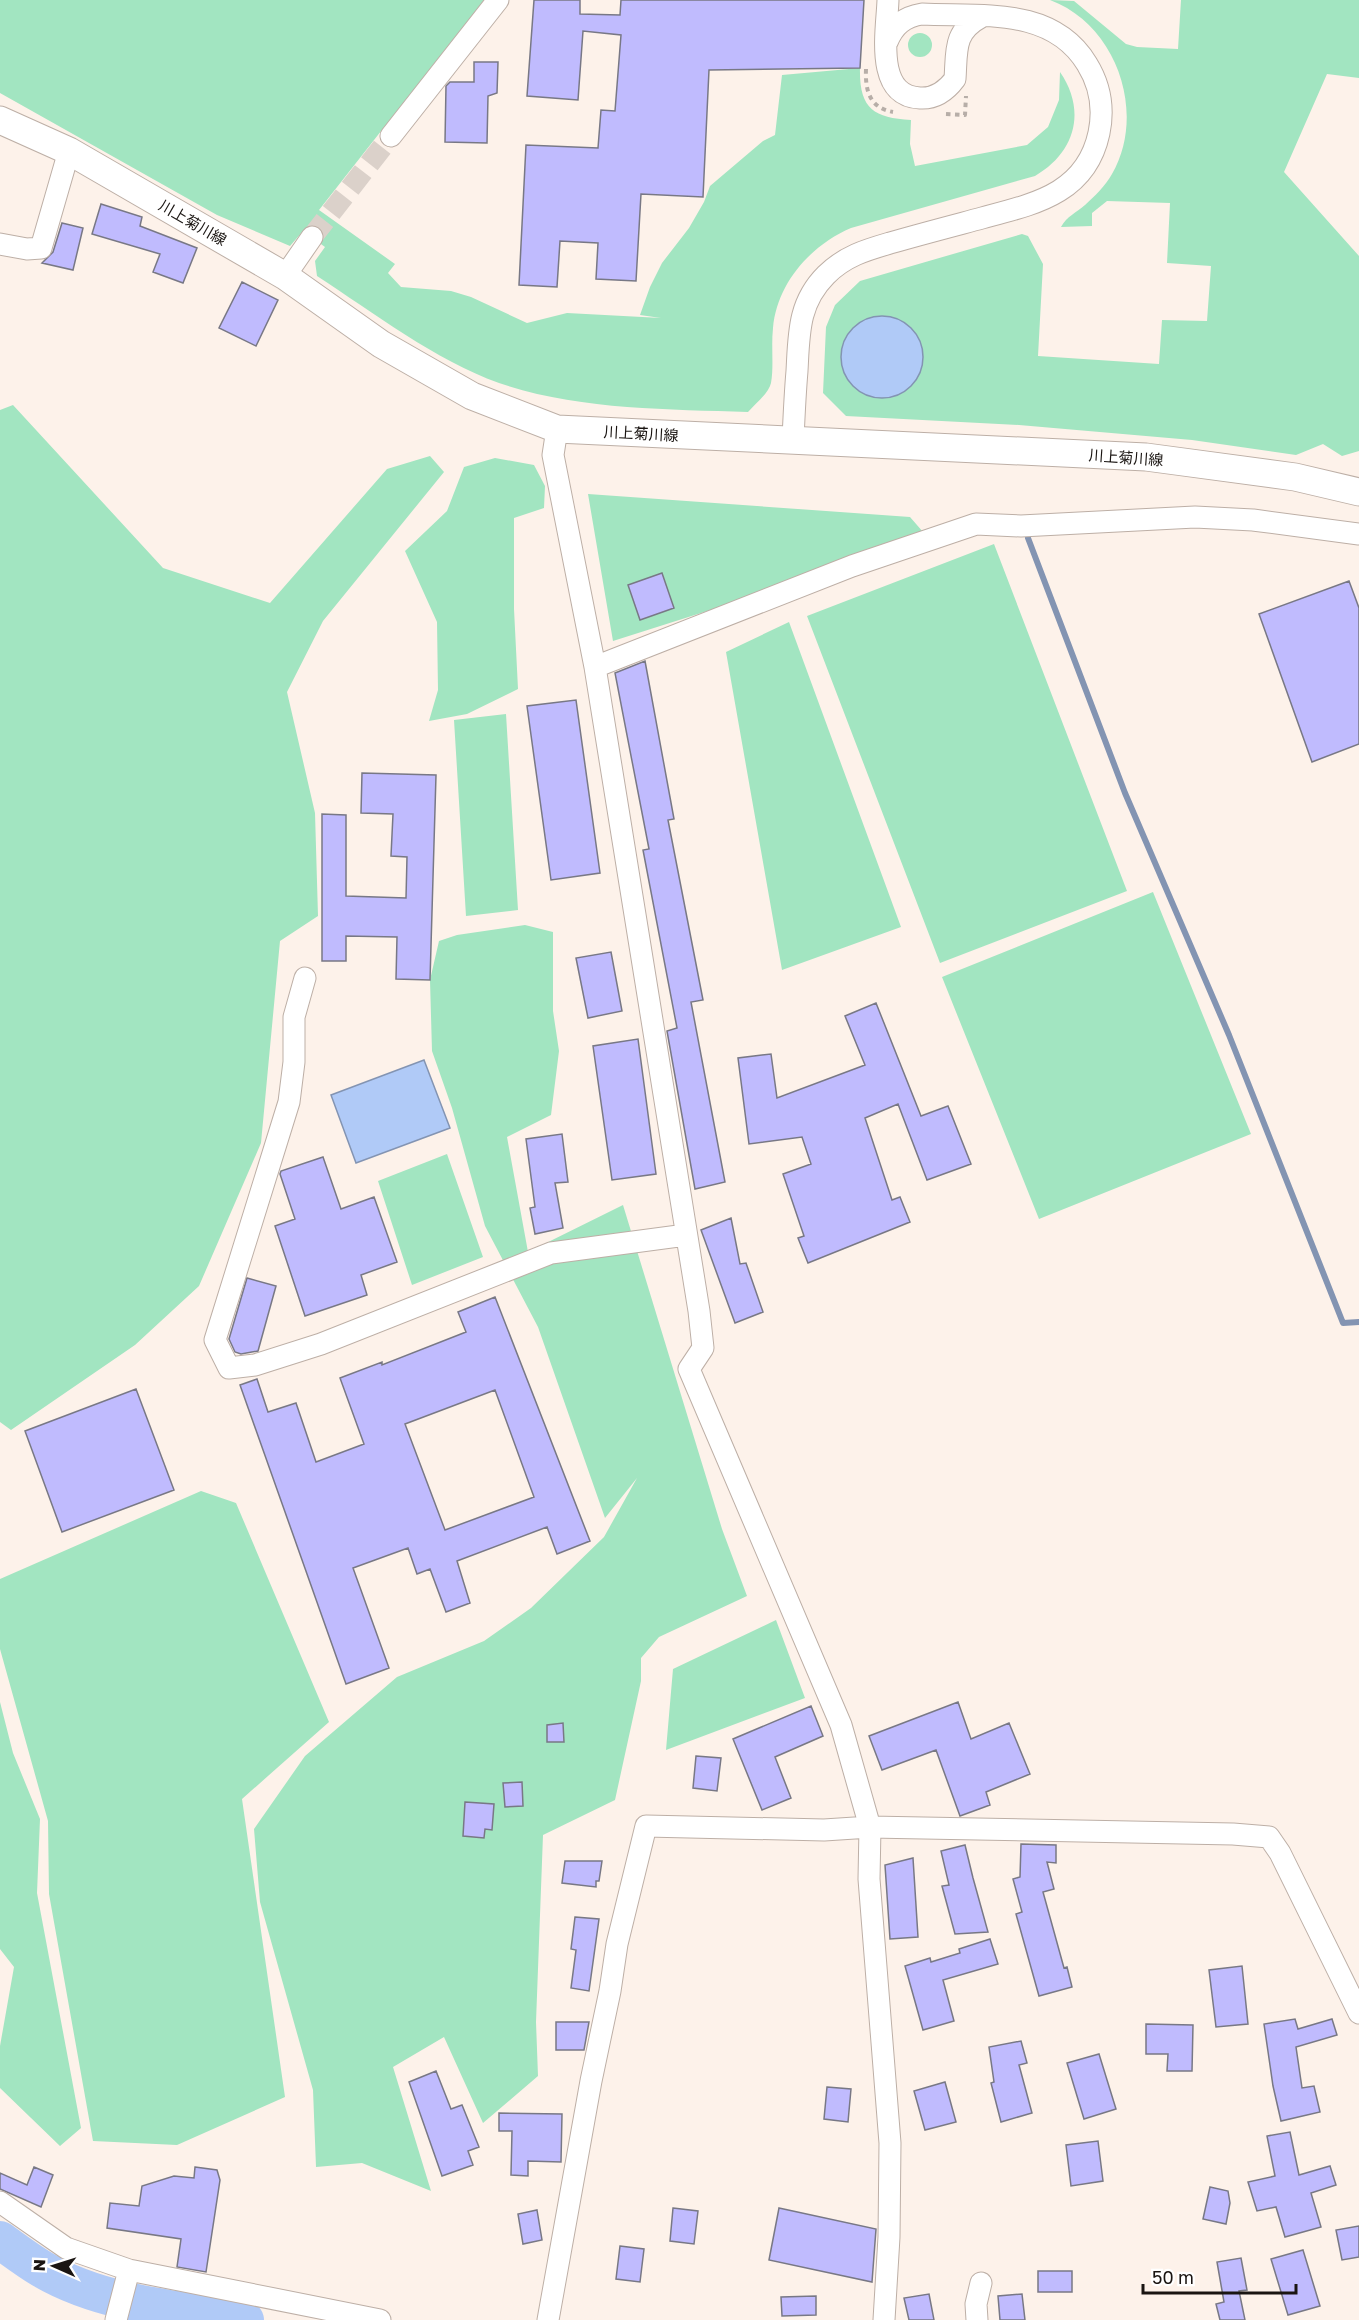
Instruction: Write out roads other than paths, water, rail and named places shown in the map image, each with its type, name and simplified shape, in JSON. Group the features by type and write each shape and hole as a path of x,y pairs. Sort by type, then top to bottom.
{"main road":[{"name":"川上菊川線","path":"0,120 69,151 285,276 381,344 472,396 557,429 1146,457 1295,477 1359,492"}],"street":[{"path":"391,136 498,0"},
{"path":"888,0 886,67 896,88 918,99 940,94 955,80 958,42 962,32 970,23 988,17"},
{"path":"962,0 973,12 988,17"},
{"path":"793,440 799,331 812,293 825,276 853,254 1038,202 1058,193 1083,171 1092,155 1100,131 1098,86 1085,61 1069,42 1042,24 1011,18 922,14 910,16 900,22 892,31 887,42"},
{"path":"0,244 27,249 41,248 69,151"},
{"path":"285,276 312,237"},
{"path":"557,429 553,455 595,667 703,1348 689,1369 841,1725 870,1827 869,1880 890,2143 889,2237 884,2320"},
{"path":"595,667 852,566 976,524 1021,526 1195,517 1253,520 1359,534"},
{"path":"305,978 294,1017 294,1062 289,1102 215,1340 229,1368 255,1365 321,1344 551,1253 686,1235"},
{"path":"548,2320 617,1944 646,1826 825,1830 870,1827 1233,1834 1269,1837 1280,1854 1359,2013"},
{"path":"0,2202 66,2248 127,2277 380,2320"},
{"path":"117,2316 127,2277"},
{"path":"977,2320 976,2304 981,2283"}],"water":[{"path":"874,316 890,316 905,323 916,334 923,349 920,373 911,386 890,398 874,398 859,391 848,380 841,365 841,349 848,334 859,323"},
{"path":"424,1060 450,1128 356,1163 331,1095"}],"waterway":[{"path":"1028,538 1125,793 1229,1035 1343,1323 1359,1322"},
{"path":"0,2240 42,2269 89,2290 140,2304 245,2320"}],"tunnel":[{"path":"312,237 391,136"}]}
